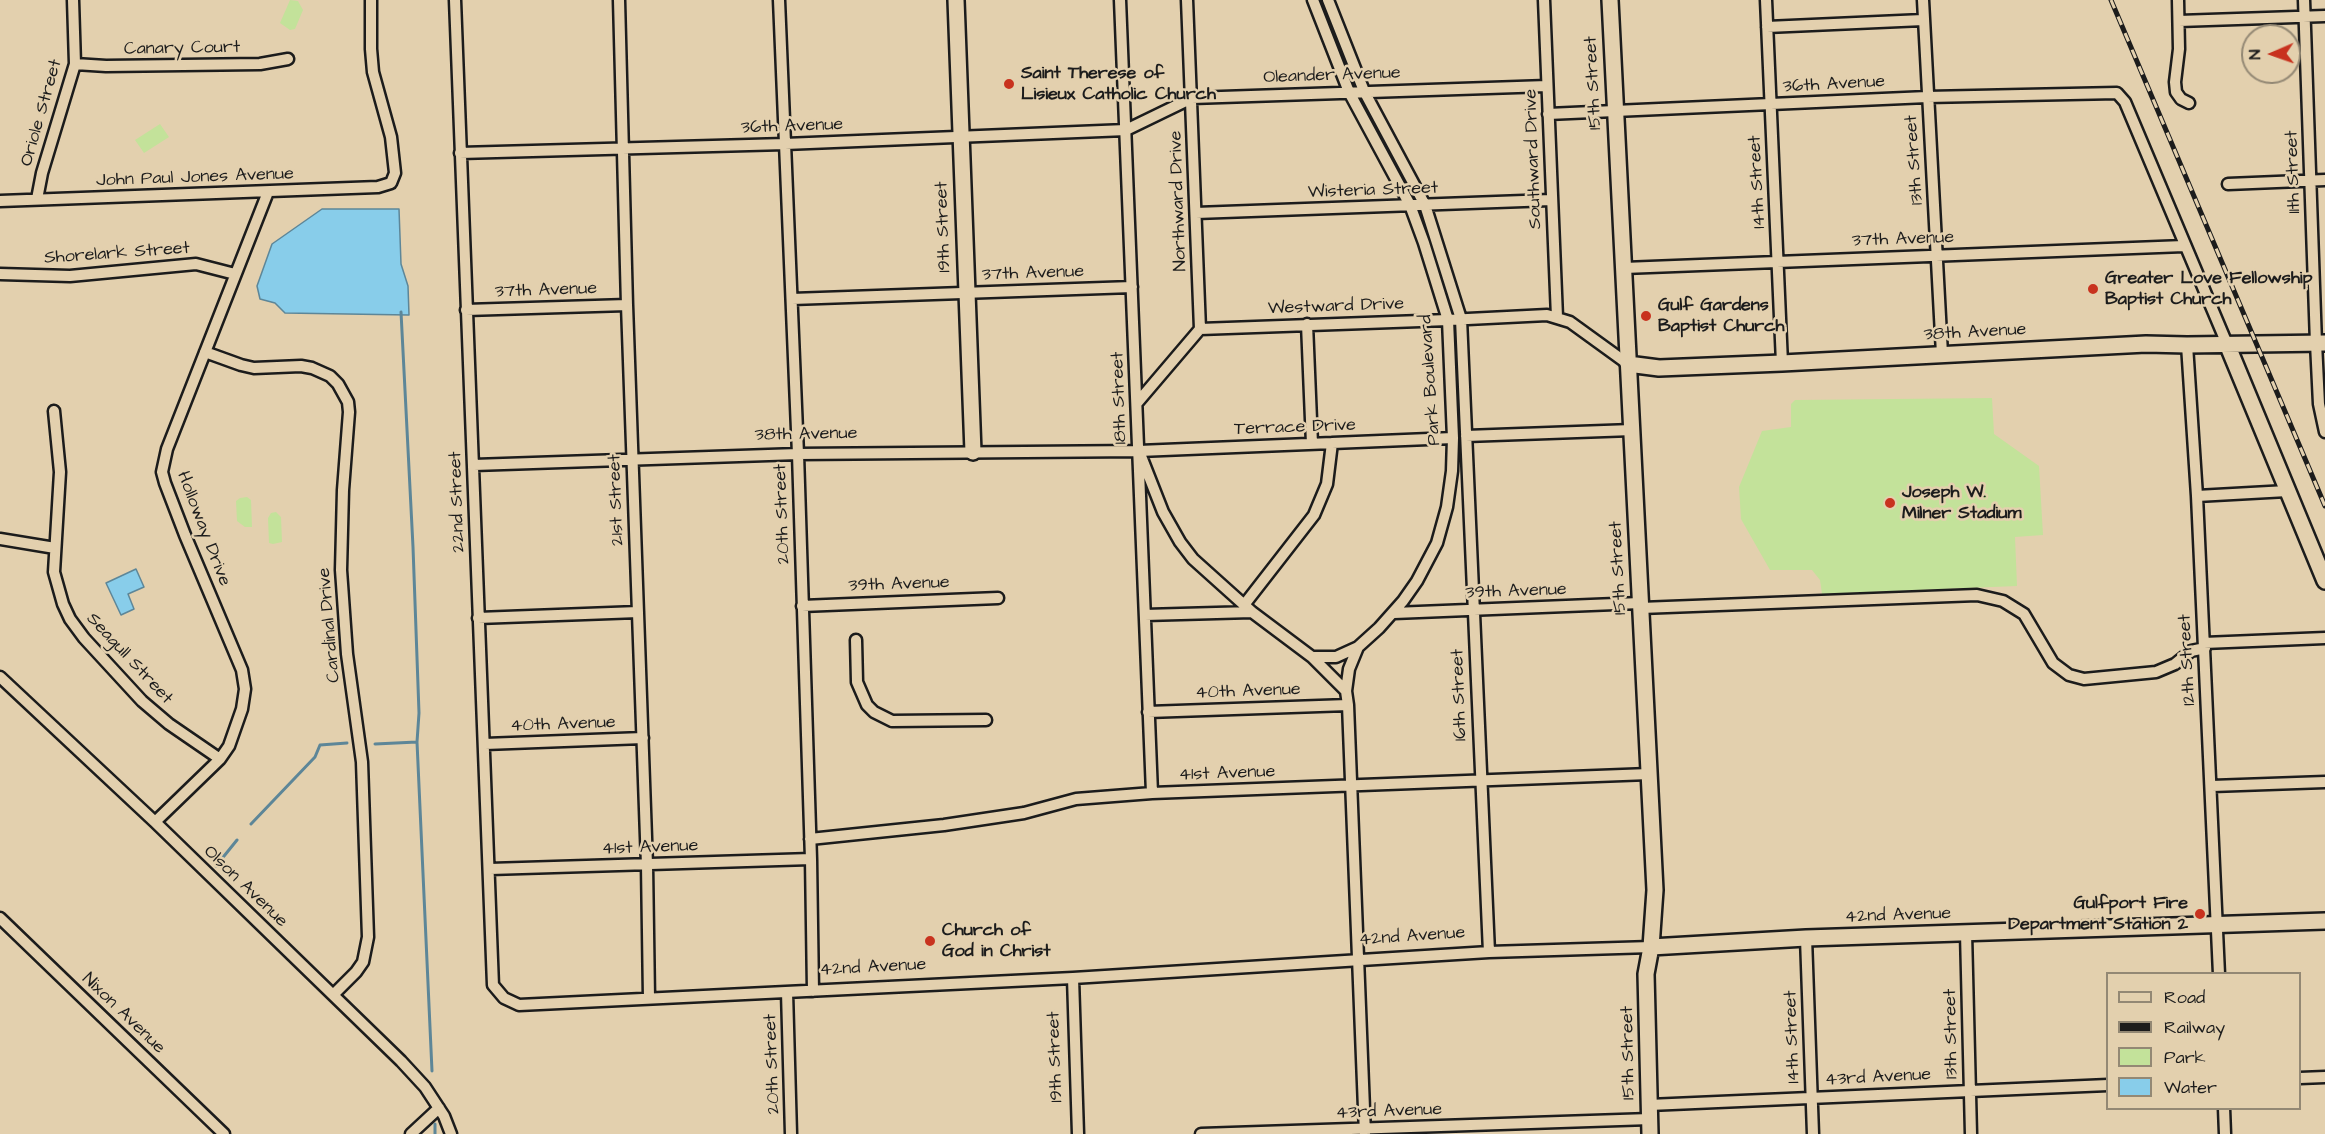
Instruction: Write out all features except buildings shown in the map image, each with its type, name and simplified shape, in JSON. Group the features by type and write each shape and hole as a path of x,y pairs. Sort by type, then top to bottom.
{"street":[{"name":"Oriole Street","path":"37,199 42,172 75,64 73,0"},
{"name":"John Paul Jones Avenue","path":"0,201 378,187 391,183 395,173 391,137 372,61 371,0"},
{"name":"22nd Street","path":"455,0 493,985 504,999"},
{"name":"21st Street","path":"619,0 632,460 647,865 649,998"},
{"name":"20th Street","path":"779,0 798,454 813,991"},
{"name":"19th Street","path":"956,0 959,136 973,452"},
{"name":"18th Street","path":"1120,0 1152,794"},
{"name":"Northward Drive","path":"1187,0 1200,328"},
{"name":"Park Boulevard","path":"1312,657 1336,657 1358,647 1394,613 1417,581 1437,543 1448,498 1453,438 1448,320 1424,243 1410,206 1349,92 1313,0"},
{"name":"Park Boulevard","path":"1328,0 1364,91 1425,206 1461,319 1466,436"},
{"name":"Southward Drive","path":"1544,0 1557,317"},
{"name":"15th Street","path":"1610,0 1655,890 1651,947 1646,974 1650,1119"},
{"name":"14th Street","path":"1766,0 1782,363"},
{"name":"13th Street","path":"1923,0 1942,354"},
{"path":"2178,0 2179,49 2174,75 2176,92 2181,99 2189,103"},
{"name":"11th Street","path":"2304,0 2311,181 2321,343 2319,404 2325,432"},
{"path":"2179,21 2325,16"},
{"path":"1767,27 1923,20"},
{"name":"Canary Court","path":"75,64 106,66 260,64 288,59"},
{"name":"Oleander Avenue","path":"1126,130 1192,98 1547,86"},
{"name":"36th Avenue","path":"1548,114 1928,97 2112,92 2120,95 2184,246"},
{"name":"36th Avenue","path":"460,153 785,144 1126,130"},
{"path":"2228,184 2325,180"},
{"name":"Holloway Drive","path":"155,822 220,759 229,746 242,709 245,689 242,670 177,514 162,472 167,449 268,192"},
{"name":"Wisteria Street","path":"1196,213 1551,201"},
{"path":"2184,246 2325,581"},
{"name":"37th Avenue","path":"1623,268 2184,246"},
{"name":"Shorelark Street","path":"0,274 70,276 196,264 235,274"},
{"name":"37th Avenue","path":"792,299 1132,287"},
{"name":"37th Avenue","path":"466,310 627,305"},
{"name":"Westward Drive","path":"1200,328 1547,315 1570,322 1628,364"},
{"path":"1307,324 1312,444"},
{"path":"1137,403 1200,328"},
{"name":"38th Avenue","path":"1628,364 1659,368 2146,344 2321,343"},
{"name":"12th Street","path":"2187,345 2212,786 2219,972"},
{"name":"Cardinal Drive","path":"205,352 241,366 254,368 312,368 330,376 338,384 348,402 340,570 347,654 362,753 368,937 363,962 333,995"},
{"name":"Seagull Street","path":"54,411 60,472 54,572 57,588 70,619 84,638 142,701 169,724 220,759"},
{"path":"1466,436 1632,430"},
{"name":"16th Street","path":"1466,436 1488,952"},
{"path":"1453,438 1468,503"},
{"name":"Terrace Drive","path":"1139,451 1453,438"},
{"path":"1244,605 1314,515 1327,484 1332,443"},
{"path":"1139,451 1163,512 1180,542 1201,567 1252,612 1312,657 1346,691"},
{"name":"38th Avenue","path":"474,465 798,454 1139,451"},
{"path":"2197,496 2287,491"},
{"path":"0,539 55,548"},
{"name":"39th Avenue","path":"1394,613 1977,595 2003,601 2024,614 2053,663 2069,675 2085,679 2156,672 2175,664 2191,651 2204,645"},
{"name":"39th Avenue","path":"802,606 998,598"},
{"path":"478,618 638,612"},
{"path":"1145,615 1252,612"},
{"path":"2204,645 2325,638"},
{"path":"856,640 857,682 867,705 874,712 892,722 986,720"},
{"name":"Park Boulevard","path":"1358,647 1349,669 1346,691 1353,786 1365,1132"},
{"name":"Olson Avenue","path":"0,677 155,822 401,1061 425,1087 439,1108 451,1134"},
{"name":"40th Avenue","path":"1148,712 1348,705"},
{"name":"40th Avenue","path":"485,744 642,738"},
{"name":"41st Avenue","path":"810,839 1024,813 1076,799 1649,774"},
{"path":"2212,786 2325,782"},
{"name":"41st Avenue","path":"490,869 811,859"},
{"name":"Nixon Avenue","path":"0,918 224,1134"},
{"name":"42nd Avenue","path":"504,999 519,1005 1073,978 1488,952 1651,947 1806,938 2325,921"},
{"name":"13th Street","path":"1966,933 1971,1134"},
{"name":"14th Street","path":"1806,938 1812,1134"},
{"name":"19th Street","path":"1073,978 1078,1134"},
{"name":"20th Street","path":"787,992 791,1134"},
{"path":"2301,1078 2325,1077"},
{"name":"43rd Avenue","path":"1201,1134 1365,1132 1650,1119 1811,1098 2106,1085"},
{"path":"411,1134 439,1108"},
{"path":"2224,1110 2225,1134"}],"green space":[{"path":"290,0 298,1 303,10 295,29 290,30 280,23"},
{"path":"160,124 169,137 144,153 135,140"},
{"name":"Joseph W. Milner Stadium","path":"1992,398 1994,434 2039,466 2043,535 2015,537 2017,586 1822,594 1820,580 1812,570 1770,570 1741,519 1739,487 1762,431 1791,427 1791,404 1795,400"},
{"path":"247,497 251,500 252,527 245,527 237,521 236,501"},
{"path":"276,512 281,517 282,542 273,544 269,543 268,518 271,513"}],"water":[{"path":"322,209 399,209 401,264 408,286 409,315 285,313 275,303 260,299 257,286 272,244"},
{"path":"136,569 144,587 128,594 134,609 121,615 106,583"}],"waterway":[{"path":"401,312 413,547 419,713 417,742 432,1071"},
{"path":"375,744 417,742"},
{"path":"251,824 315,757 320,745 347,743"},
{"path":"216,866 237,840"},
{"path":"435,1124 435,1134"}],"railway":[{"path":"2111,0 2325,506"}],"place":[{"name":"Saint Therese of Lisieux Catholic Church","path":"1009,84"},
{"name":"Greater Love Fellowship Baptist Church","path":"2093,289"},
{"name":"Gulf Gardens Baptist Church","path":"1646,316"},
{"name":"Joseph W. Milner Stadium","path":"1890,503"},
{"name":"Gulfport Fire Department Station 2","path":"2200,914"},
{"name":"Church of God in Christ","path":"930,941"}]}
